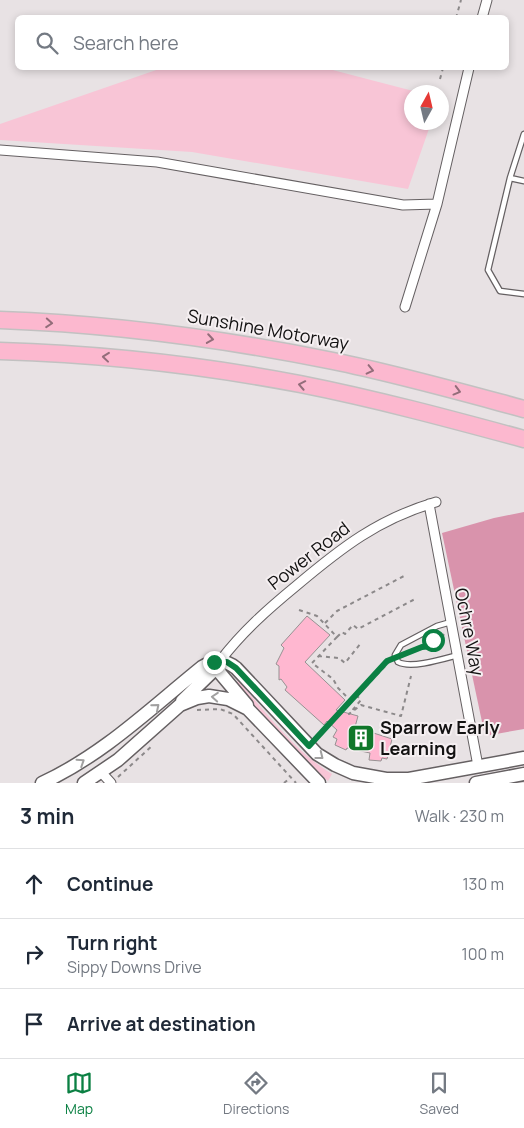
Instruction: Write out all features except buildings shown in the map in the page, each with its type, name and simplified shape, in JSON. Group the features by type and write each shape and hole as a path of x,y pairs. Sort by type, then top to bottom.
{"highway":[{"name":"Sunshine Motorway","path":"0,320 156,332 266,348 401,377 522,407"},
{"path":"0,350 98,356 208,369 302,385 417,411 524,439"},
{"path":"417,411 426,420 524,448"}],"main road":[{"path":"84,783 136,744 213,671 220,661"},
{"path":"220,661 218,668 221,674 253,714 319,783"},
{"path":"42,783 92,755 150,712 202,667 220,661 229,662 236,668 309,746 329,762 357,779 409,779 524,758"},
{"path":"175,708 197,698 214,696 232,700 253,714"},
{"path":"476,783 524,774"}],"street":[{"path":"483,15 487,0"},
{"path":"405,307 437,204 469,70"},
{"path":"0,150 157,162 404,205 437,204"},
{"name":"Ochre Way","path":"432,503 451,622 478,766"},
{"name":"Power Road","path":"220,661 233,643 252,624 332,556 372,529 407,512 432,503"},
{"path":"101,772 111,783"}],"lane":[{"path":"524,134 510,178 488,270 500,291 524,294"},
{"path":"510,178 524,181"},
{"path":"451,622 438,626 401,645 396,651 396,659 402,664 411,664 458,656"}],"path":[{"path":"457,15 461,0"},
{"path":"440,79 442,70"},
{"path":"324,623 337,611 404,576"},
{"path":"351,700 338,688 333,679 312,663 342,632 345,634 353,625 358,629 416,598"},
{"path":"299,610 317,616 337,637"},
{"path":"309,746 387,661 422,647 432,646 433,640 444,634"},
{"path":"318,656 338,658 345,663 361,643"},
{"path":"356,695 361,700 349,714 361,705 401,716 412,676"},
{"path":"195,711 220,709 233,714 296,783"},
{"path":"111,783 157,740"},
{"path":"284,783 291,777"}],"shaded area":[{"path":"156,70 333,70 404,89 404,130 429,130 408,189 192,152 0,140 0,124"},
{"path":"524,512 524,729 485,736 442,533 494,518"},
{"path":"238,681 293,743 318,765 332,774 328,781 300,758 235,685"}],"place":[{"name":"Sparrow Early Learning","path":"361,738"}],"route":[{"path":"214,662 220,661 232,664 251,682 309,746 387,661 422,647 432,646 433,640"}]}
